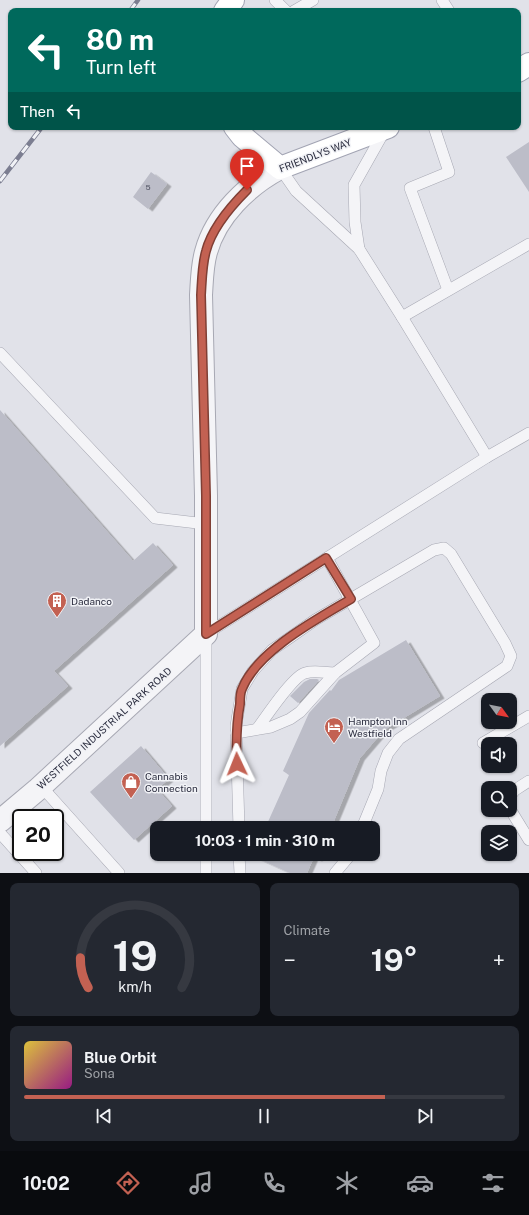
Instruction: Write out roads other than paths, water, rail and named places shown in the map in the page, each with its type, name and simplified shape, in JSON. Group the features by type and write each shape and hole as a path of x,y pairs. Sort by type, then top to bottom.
{"main road":[{"path":"237,130 242,136 280,168"},
{"name":"FRIENDLYS WAY","path":"280,168 379,130"}],"street":[{"name":"FRIENDLYS WAY","path":"206,524 201,295 203,265 206,251 214,233 228,212 247,190 268,174 280,168"},
{"path":"206,524 206,634"},
{"name":"WESTFIELD INDUSTRIAL PARK ROAD","path":"0,822 206,634"}],"lane":[{"path":"275,0 283,8"},
{"path":"299,8 313,0"},
{"path":"359,249 354,185 385,130"},
{"path":"435,130 449,172 410,188 448,290"},
{"path":"280,168 296,192 359,249 487,457"},
{"path":"402,317 529,244"},
{"path":"0,353 155,518 206,524"},
{"path":"206,821 206,634 487,457 529,433"},
{"path":"239,821 236,733 242,689 253,671 272,650 315,620 434,550 444,548 451,554 505,643 511,656 507,666 399,739 388,753 381,771 378,789 365,821"},
{"path":"236,733 280,724 300,712 335,673 374,643 351,599 326,558"},
{"path":"257,729 294,681 303,673 316,670 326,673 335,673"},
{"path":"493,737 529,716"},
{"path":"517,789 529,781"},
{"path":"41,786 119,873"},
{"path":"515,817 529,840"},
{"path":"0,833 36,873"},
{"path":"206,861 206,873"},
{"path":"239,861 240,873"},
{"path":"335,873 345,861"}],"railway":[{"path":"132,8 138,0"},
{"path":"0,181 40,130"}],"place":[{"name":"Dadanco","path":"57,618"},
{"name":"Hampton Inn Westfield","path":"334,744"},
{"name":"Cannabis Connection","path":"131,799"}]}
